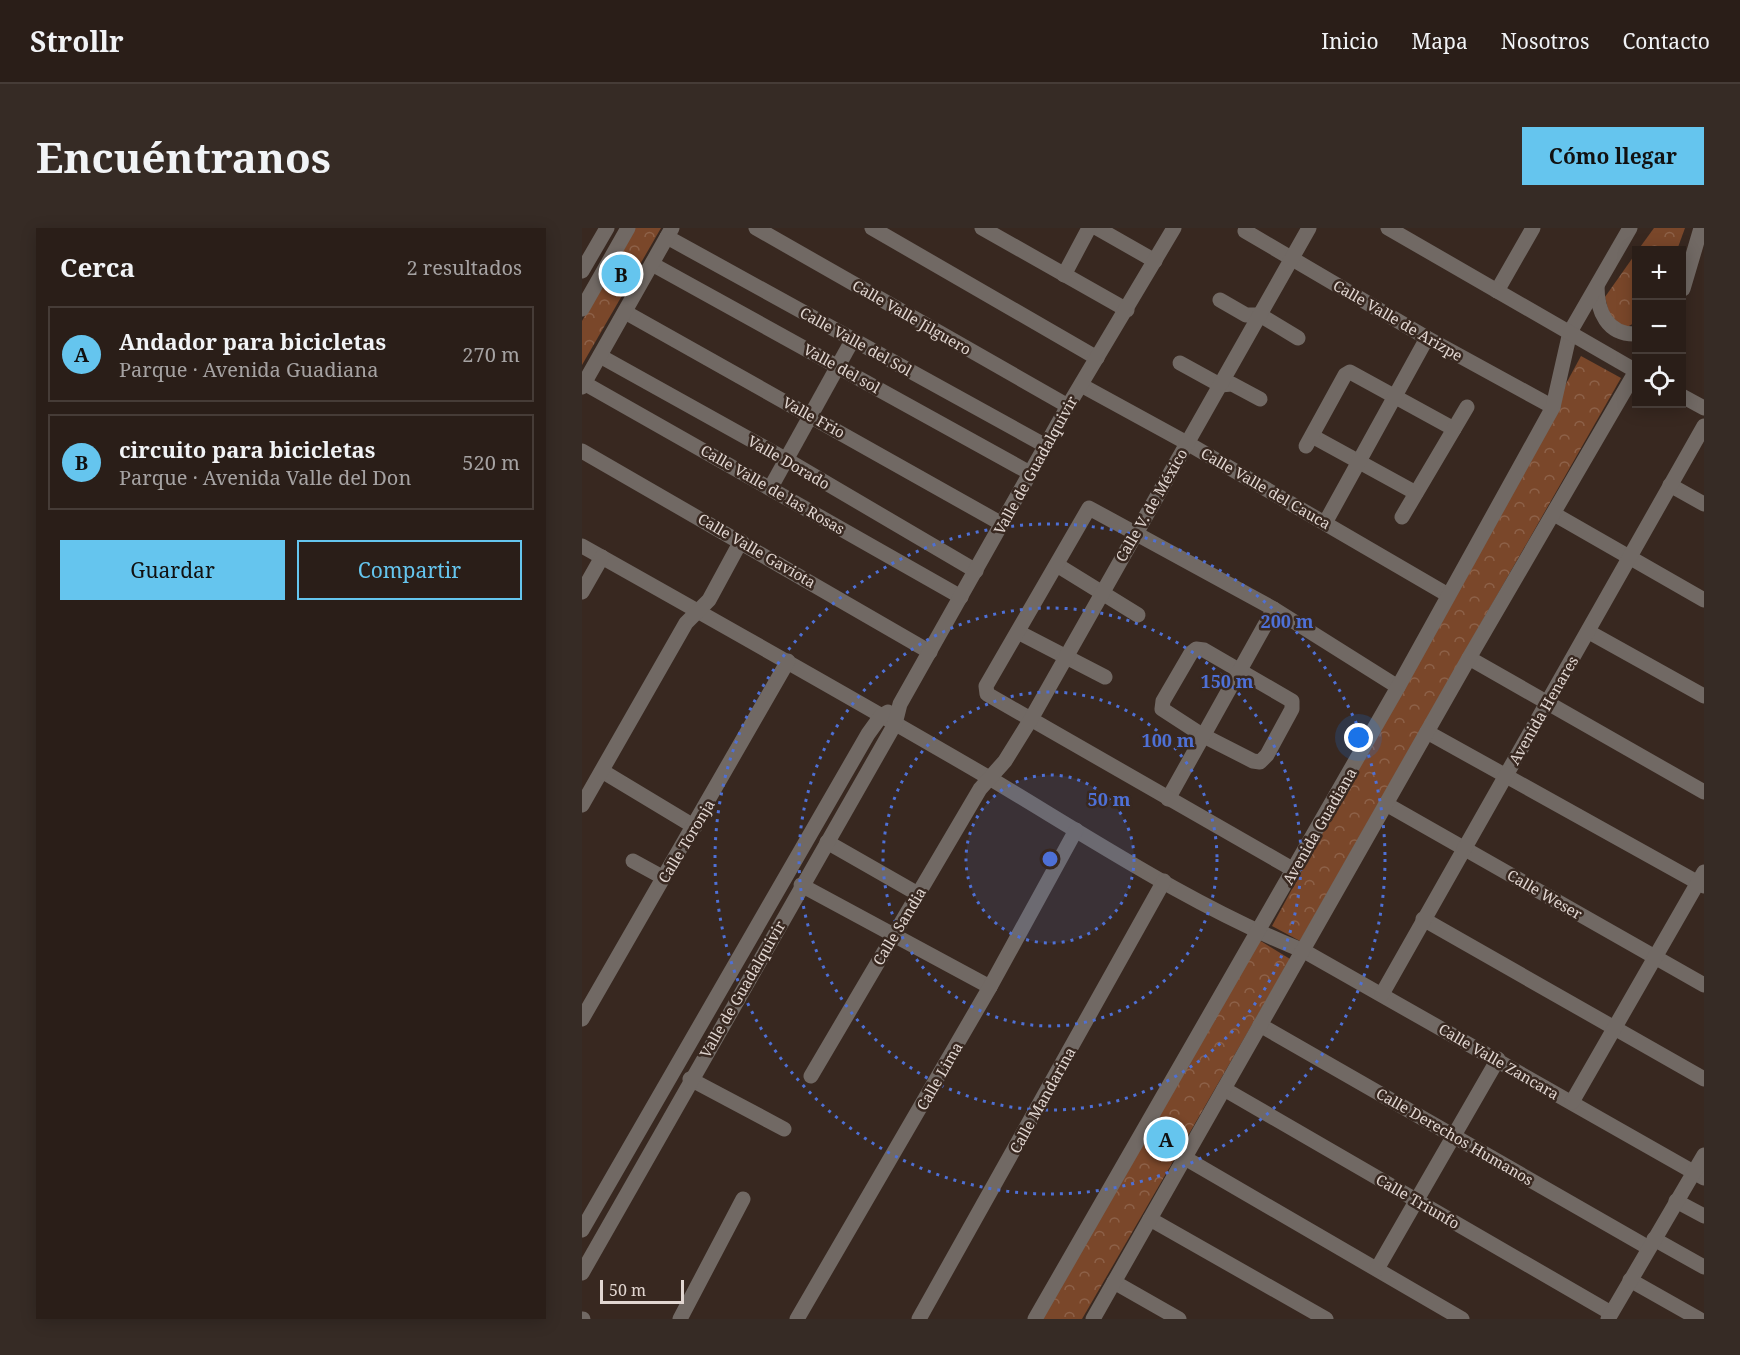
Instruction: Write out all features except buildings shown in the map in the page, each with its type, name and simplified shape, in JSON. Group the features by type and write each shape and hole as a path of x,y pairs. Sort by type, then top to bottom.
{"street":[{"path":"583,268 607,228"},
{"path":"582,309 628,228"},
{"name":"Calle Valle Jilguero","path":"756,228 1068,406"},
{"path":"872,228 1097,358"},
{"path":"981,228 1127,310"},
{"path":"1064,275 1089,228"},
{"path":"1097,228 1155,261"},
{"name":"Valle de Guadalquivir","path":"582,1273 690,1079 895,724 900,704 1030,473 1174,228"},
{"name":"Calle V. de México","path":"990,779 1005,761 1031,718 1309,228"},
{"path":"1388,228 1632,368"},
{"path":"1497,291 1533,228"},
{"name":"Avenida Guadiana","path":"1035,1319 1398,687 1553,407 1570,332 1630,228"},
{"path":"1615,257 1637,228"},
{"path":"1686,277 1701,228"},
{"name":"Calle Valle de Arizpe","path":"1245,231 1427,338 1553,407"},
{"path":"583,385 669,233"},
{"name":"Calle Valle del Sol","path":"669,233 1046,446"},
{"path":"1686,283 1704,252"},
{"name":"Valle del sol","path":"652,264 1030,473"},
{"path":"1597,286 1597,303 1605,320 1620,332 1632,334"},
{"path":"1220,300 1246,315 1260,315 1298,338"},
{"name":"Valle Frio","path":"625,312 1002,524"},
{"path":"1325,523 1427,338"},
{"path":"771,487 853,339"},
{"name":"Valle Dorado","path":"600,356 787,460 976,571"},
{"path":"1180,363 1220,385 1232,384 1260,399"},
{"path":"1416,493 1309,441 1345,375 1350,372 1454,429"},
{"path":"1093,1319 1469,658 1632,377"},
{"name":"Calle Valle de las Rosas","path":"583,385 771,487 961,597"},
{"name":"Calle Valle del Cauca","path":"1081,385 1187,443 1448,595"},
{"path":"1686,398 1704,408"},
{"path":"1402,517 1467,407"},
{"name":"Avenida Henares","path":"1382,994 1704,426"},
{"name":"Calle Valle Gaviota","path":"582,451 930,652"},
{"path":"1670,485 1704,504"},
{"path":"1294,870 986,692 986,686 1089,508 1274,609 1398,687"},
{"path":"1554,514 1704,600"},
{"path":"582,805 686,623 709,600 741,541"},
{"name":"Calle Valle Zancara","path":"582,546 788,661 1164,881 1258,932 1304,951 1699,1175"},
{"path":"582,592 602,557"},
{"path":"1057,565 1132,611"},
{"path":"1168,799 1274,609"},
{"path":"1018,632 1105,677"},
{"path":"1588,632 1704,696"},
{"path":"1196,648 1240,670 1293,703 1267,755 1260,762 1253,761 1202,735 1162,709 1163,701 1196,648"},
{"path":"1469,658 1547,705 1704,792"},
{"name":"Calle Toronja","path":"582,1019 695,827 788,661"},
{"name":"Valle de Guadalquivir","path":"582,1230 868,734 881,716 900,704"},
{"path":"1427,732 1702,880 1572,1102"},
{"path":"602,771 695,827"},
{"name":"Calle Sandia","path":"812,1076 980,789 990,779"},
{"name":"Calle Weser","path":"1386,804 1704,985"},
{"name":"Calle Lima","path":"797,1319 990,987 1076,830"},
{"path":"827,842 918,894"},
{"path":"633,861 664,878"},
{"name":"Calle Mandarina","path":"919,1319 1164,881"},
{"path":"801,885 990,987"},
{"path":"1423,919 1614,1030 1704,1079"},
{"name":"Calle Derechos Humanos","path":"1260,1025 1651,1243 1704,1267"},
{"path":"1377,1269 1497,1059"},
{"path":"690,1079 784,1129"},
{"name":"Calle Triunfo","path":"1224,1089 1415,1199 1610,1316"},
{"path":"1610,1316 1676,1201 1699,1175 1704,1155"},
{"path":"1185,1158 1377,1269 1440,1314 1461,1319"},
{"path":"680,1319 743,1199"},
{"path":"1676,1201 1704,1216"},
{"path":"1150,1219 1326,1319"},
{"path":"1630,1280 1699,1319"},
{"path":"1114,1282 1179,1319"}],"green space":[{"path":"635,228 661,228 582,365 582,321"},
{"path":"1654,228 1685,228 1678,246 1641,246"},
{"path":"1632,259 1632,324 1627,327 1611,321 1605,297"},
{"path":"1581,356 1621,378 1300,941 1272,926"},
{"path":"1259,940 1290,959 1082,1319 1042,1319"}],"place":[{"name":"circuito para bicicletas","path":"621,274"},
{"name":"Andador para bicicletas","path":"1166,1139"}]}
